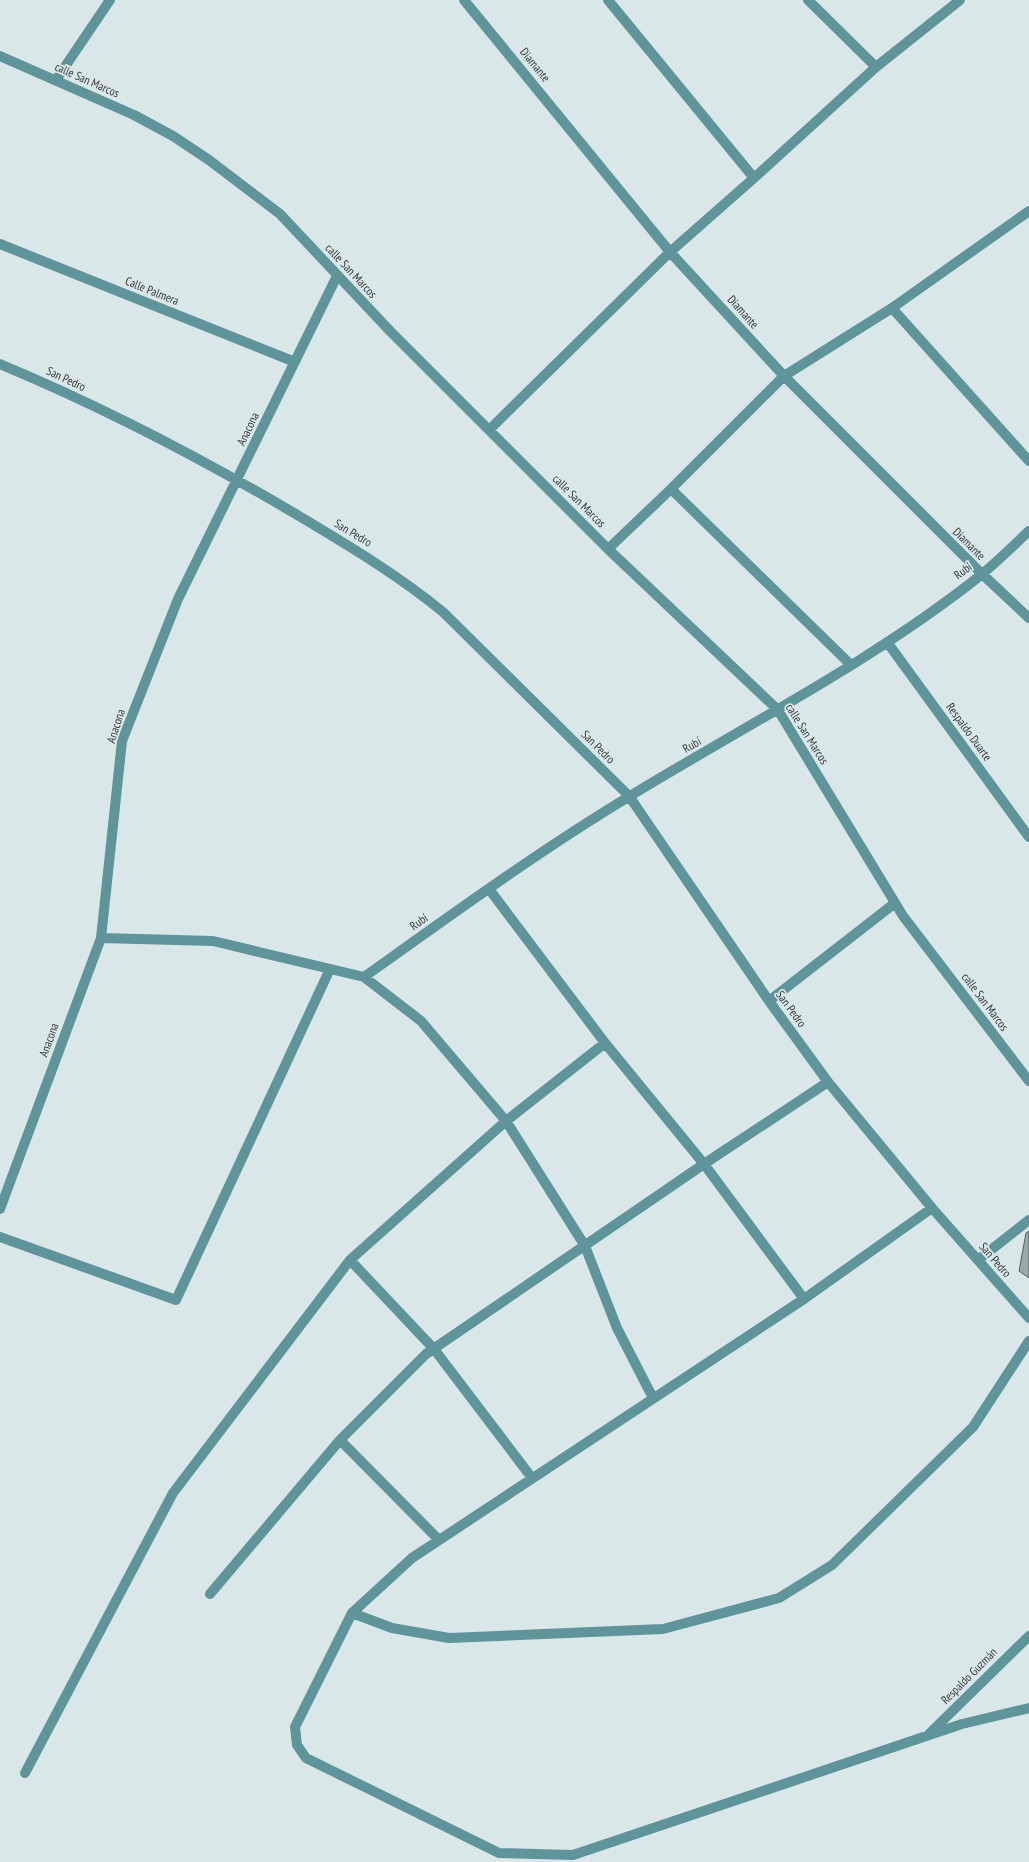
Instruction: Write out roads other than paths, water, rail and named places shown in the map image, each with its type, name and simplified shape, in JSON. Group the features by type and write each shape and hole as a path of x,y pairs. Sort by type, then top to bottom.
{"street":[{"path":"56,80 110,0"},
{"name":"Diamante","path":"464,0 670,252 784,376 982,574 1029,618"},
{"path":"608,0 754,178"},
{"path":"808,0 876,67"},
{"path":"490,429 670,252 876,67 960,0"},
{"name":"calle San Marcos","path":"0,56 134,115 173,136 210,160 280,214 337,276 608,549 778,710 895,903 1029,1081"},
{"path":"608,549 671,489 784,376 892,308 1029,211"},
{"name":"Calle Palmera","path":"0,244 295,362"},
{"name":"Anacona","path":"0,1209 101,938 122,741 178,599 337,276"},
{"path":"892,308 1029,461"},
{"name":"San Pedro","path":"0,364 96,407 238,479 380,564 443,612 629,796 769,1001 828,1082 932,1208 1029,1318"},
{"path":"671,489 851,665"},
{"name":"Rubí","path":"364,977 489,889 629,796 778,710 887,642 982,574 1029,531"},
{"name":"Respaldo Duarte","path":"887,642 1029,837"},
{"path":"489,889 605,1043 704,1164 804,1299"},
{"path":"769,1001 895,903"},
{"path":"101,938 213,940 364,977 421,1021 506,1121 585,1246 617,1328 653,1398"},
{"path":"0,1237 176,1300 330,969"},
{"path":"25,1773 173,1493 350,1260 506,1121 605,1043"},
{"path":"210,1594 340,1440 426,1354 704,1164 828,1082"},
{"path":"932,1208 804,1299 412,1558 352,1613 295,1727 297,1745 306,1758 499,1853 573,1855 962,1724 1029,1708"},
{"path":"978,1260 1029,1220"},
{"path":"350,1260 434,1349 532,1478"},
{"path":"352,1613 392,1628 449,1638 663,1629 779,1598 832,1565 972,1427 1029,1341"},
{"path":"340,1440 439,1540"},
{"name":"Respaldo Guzmán","path":"927,1736 1029,1636"}]}
